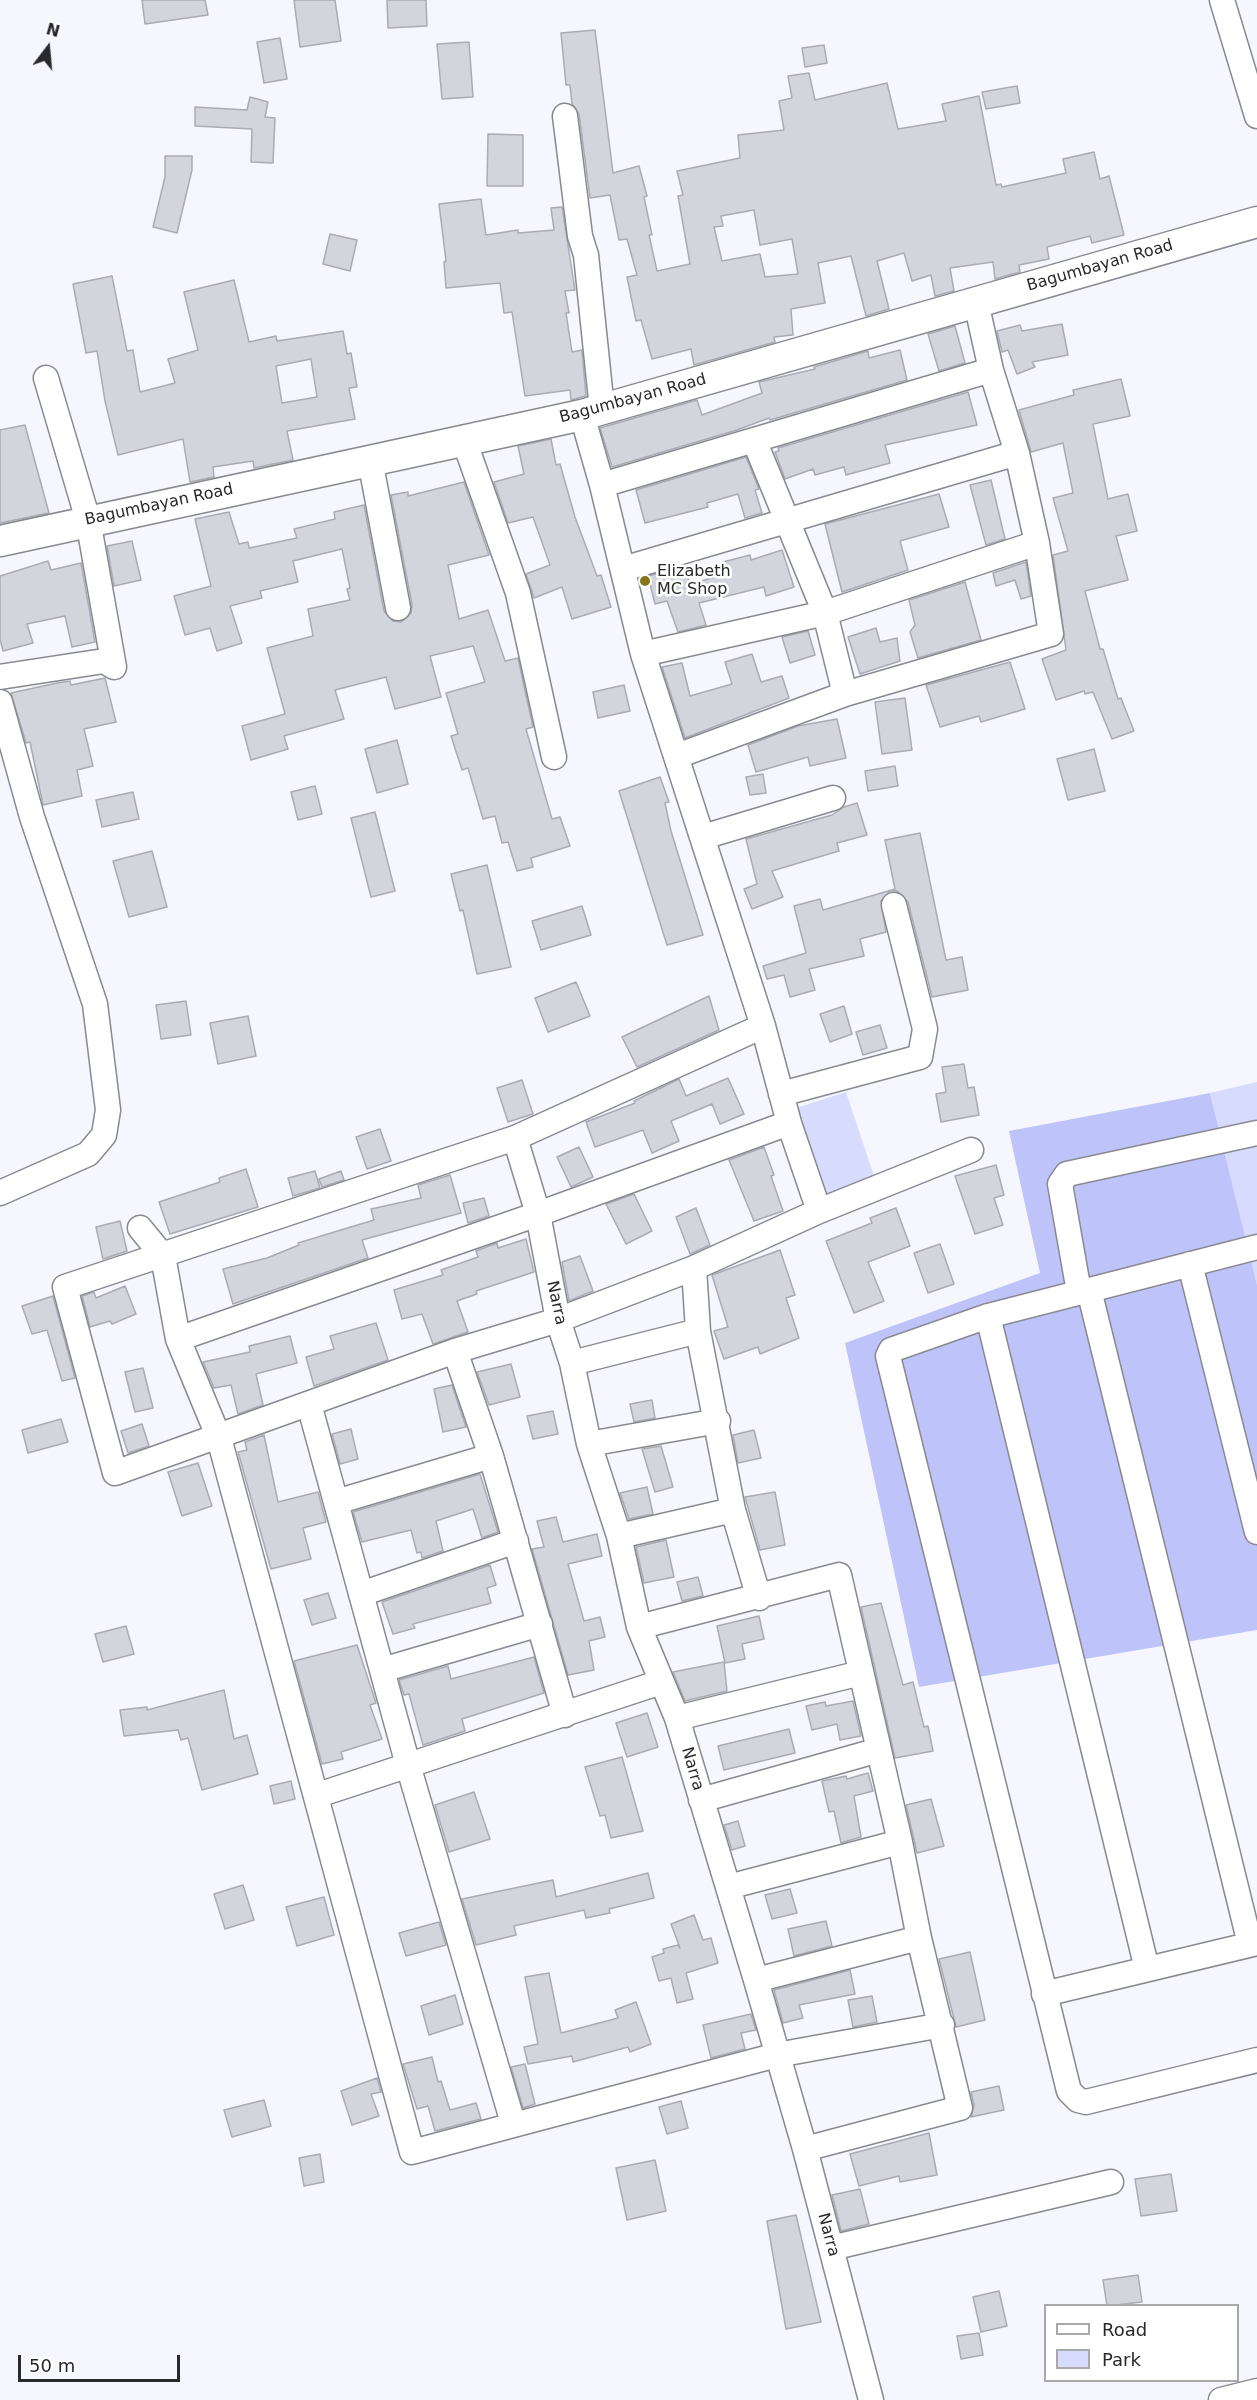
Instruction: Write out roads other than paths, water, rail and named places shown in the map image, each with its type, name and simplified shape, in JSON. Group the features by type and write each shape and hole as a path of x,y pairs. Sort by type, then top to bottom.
{"street":[{"path":"1222,0 1257,116"},
{"path":"565,116 580,236 586,255 592,412 602,485 643,654 763,1026 789,1123 819,1211"},
{"name":"Bagumbayan Road","path":"0,541 592,412 1257,222"},
{"path":"677,756 845,694 1051,634 1037,543 1017,453 991,370 976,302"},
{"path":"602,485 991,370"},
{"path":"0,677 104,661 114,667 88,520 46,378"},
{"path":"464,440 518,593 554,756"},
{"path":"754,440 825,613 845,694"},
{"path":"623,569 1017,453"},
{"path":"370,460 398,608"},
{"path":"643,654 825,613 1037,543"},
{"path":"0,702 32,817 95,1004 108,1110 104,1135 88,1154 0,1192"},
{"path":"703,837 833,798"},
{"path":"782,1094 920,1057 925,1029 894,905"},
{"path":"763,1026 515,1138 65,1287 115,1473 219,1438 455,1351 558,1320 693,1268 819,1211 971,1150"},
{"path":"178,1339 538,1214 789,1123"},
{"path":"1044,1994 1254,1944 1084,1291 1060,1184 1067,1174 1257,1133"},
{"name":"Narra","path":"515,1138 538,1214 558,1320 572,1363 589,1444 619,1536 639,1627 677,1718 756,1980 805,2149 871,2400"},
{"path":"140,1228 163,1256 178,1339 219,1438 318,1795 412,2152 513,2123 777,2055 942,2025"},
{"path":"1257,1247 988,1316 891,1350 888,1356 1069,2091 1078,2100 1086,2102 1257,2060"},
{"path":"1190,1264 1257,1532"},
{"path":"693,1268 698,1331 718,1421 733,1510 759,1598"},
{"path":"988,1316 1147,1969"},
{"path":"572,1363 698,1331"},
{"path":"455,1351 491,1456 565,1715"},
{"path":"309,1404 408,1765 513,2123"},
{"path":"589,1444 718,1421"},
{"path":"336,1502 491,1456"},
{"path":"619,1536 733,1510"},
{"path":"361,1594 516,1541"},
{"path":"639,1627 759,1598 839,1575 900,1842 919,1938 942,2025 960,2108 805,2149"},
{"path":"382,1670 540,1624"},
{"path":"677,1718 861,1673"},
{"path":"318,1795 661,1682"},
{"path":"701,1800 879,1750"},
{"path":"728,1887 900,1842"},
{"path":"756,1980 919,1938"},
{"path":"831,2248 1112,2182"},
{"path":"1221,2400 1257,2391"}],"place":[{"name":"Elizabeth MC Shop","path":"645,581"}]}
